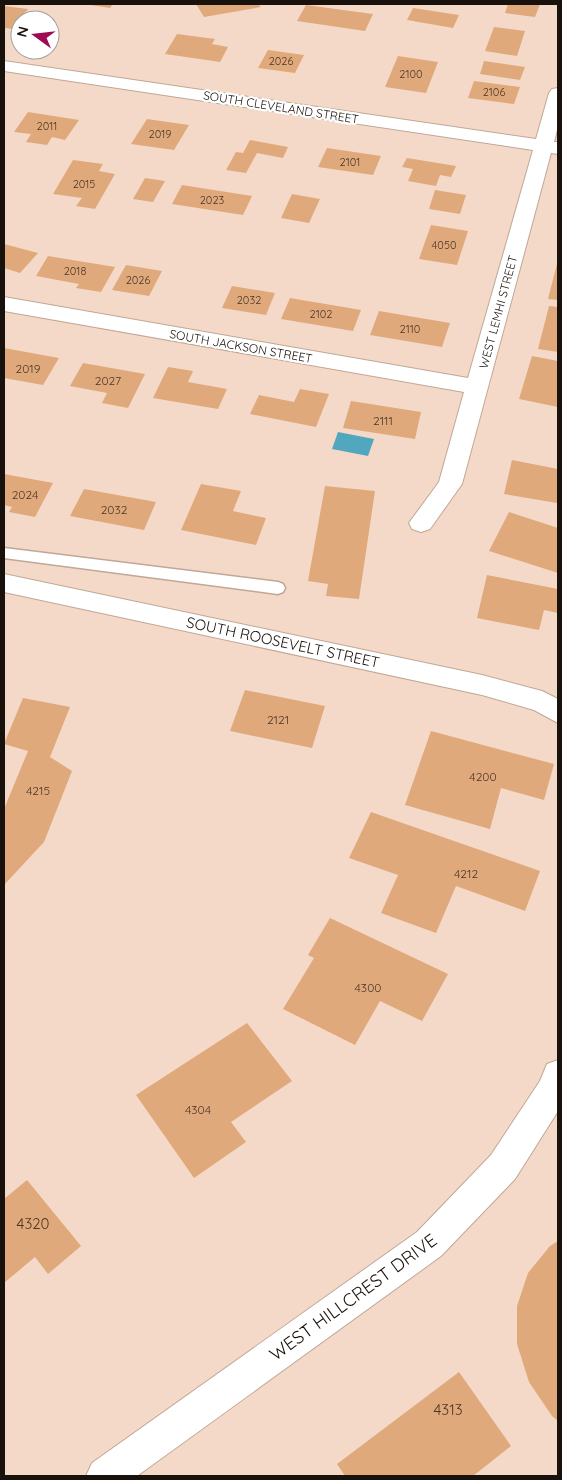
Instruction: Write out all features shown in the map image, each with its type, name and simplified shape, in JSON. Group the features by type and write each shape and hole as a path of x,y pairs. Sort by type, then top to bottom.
{"street":[{"name":"SOUTH CLEVELAND STREET","path":"4,66 551,147"},
{"name":"WEST LEMHI STREET","path":"421,523 450,484 551,147 558,93"},
{"name":"SOUTH JACKSON STREET","path":"4,304 478,387"},
{"name":"SOUTH ROOSEVELT STREET","path":"4,583 482,685 542,702 558,712"},
{"name":"WEST HILLCREST DRIVE","path":"105,1476 429,1244 503,1167 555,1086 558,1075"}],"lane":[{"path":"4,553 278,588"}],"water":[{"path":"338,432 374,439 368,456 332,449"}],"building":[{"path":"84,4 113,4 110,8"},
{"path":"196,4 258,4 261,7 204,17"},
{"path":"508,4 540,4 535,17 505,13"},
{"path":"306,5 373,14 365,31 297,21"},
{"path":"4,6 28,9 10,10 10,29 4,28"},
{"path":"413,8 459,15 453,28 407,20"},
{"path":"494,27 525,31 517,56 485,51"},
{"path":"177,34 215,39 212,44 228,47 220,62 165,54"},
{"path":"268,50 304,55 295,73 258,68"},
{"path":"398,56 438,62 426,93 385,87"},
{"path":"484,61 525,67 520,80 480,74"},
{"path":"474,81 520,87 514,104 468,98"},
{"path":"28,112 79,120 65,140 52,137 47,145 26,142 31,134 14,132"},
{"path":"147,119 189,125 174,150 131,144"},
{"path":"250,140 288,147 283,158 257,153 246,173 226,170 236,152 243,153"},
{"path":"327,148 381,156 373,175 318,167"},
{"path":"407,158 456,166 451,177 440,175 436,186 408,181 413,169 402,167"},
{"path":"73,160 103,164 99,171 115,174 95,209 76,206 82,198 53,194"},
{"path":"145,178 165,181 153,202 133,199"},
{"path":"182,185 252,196 243,215 172,204"},
{"path":"435,190 466,195 460,214 429,209"},
{"path":"292,194 320,199 309,223 281,218"},
{"path":"431,225 468,231 457,265 419,259"},
{"path":"4,244 38,253 20,273 4,268"},
{"path":"48,256 115,267 101,292 76,288 79,284 36,276"},
{"path":"558,260 558,300 548,299"},
{"path":"126,265 162,271 149,296 112,290"},
{"path":"232,286 275,293 266,315 222,308"},
{"path":"290,298 361,310 353,331 281,319"},
{"path":"549,306 558,307 558,352 538,349"},
{"path":"379,311 450,323 442,347 370,335"},
{"path":"4,348 59,358 43,385 4,378"},
{"path":"532,356 558,361 558,407 519,399"},
{"path":"83,363 145,374 128,408 102,403 107,393 70,386"},
{"path":"168,367 193,371 188,382 227,389 218,409 153,398"},
{"path":"300,389 329,394 316,427 250,414 259,395 294,402"},
{"path":"351,401 421,412 415,439 343,428"},
{"path":"512,460 558,469 557,503 504,494"},
{"path":"4,474 53,483 35,517 9,512 12,507 4,505"},
{"path":"201,484 241,491 233,511 266,518 256,545 181,530"},
{"path":"325,486 375,491 359,599 326,596 328,584 308,581"},
{"path":"84,489 156,502 144,530 70,516"},
{"path":"509,512 558,528 558,573 489,551"},
{"path":"487,575 558,589 558,613 544,610 539,630 477,618"},
{"path":"245,690 325,706 312,748 230,731"},
{"path":"23,698 70,707 50,757 72,771 44,842 4,885 4,809 28,751 4,744"},
{"path":"431,731 554,764 544,800 501,788 490,829 405,805"},
{"path":"371,812 540,871 525,911 456,886 436,933 381,913 398,875 349,858"},
{"path":"330,918 448,974 422,1021 380,1001 355,1045 283,1009 314,958 308,955"},
{"path":"247,1023 292,1081 231,1122 246,1142 194,1178 136,1095"},
{"path":"27,1180 81,1246 48,1274 35,1257 4,1283 4,1199"},
{"path":"558,1241 558,1421 552,1416 529,1382 517,1344 517,1306 528,1273 550,1246"},
{"path":"459,1372 511,1446 473,1476 345,1476 337,1464"}]}
